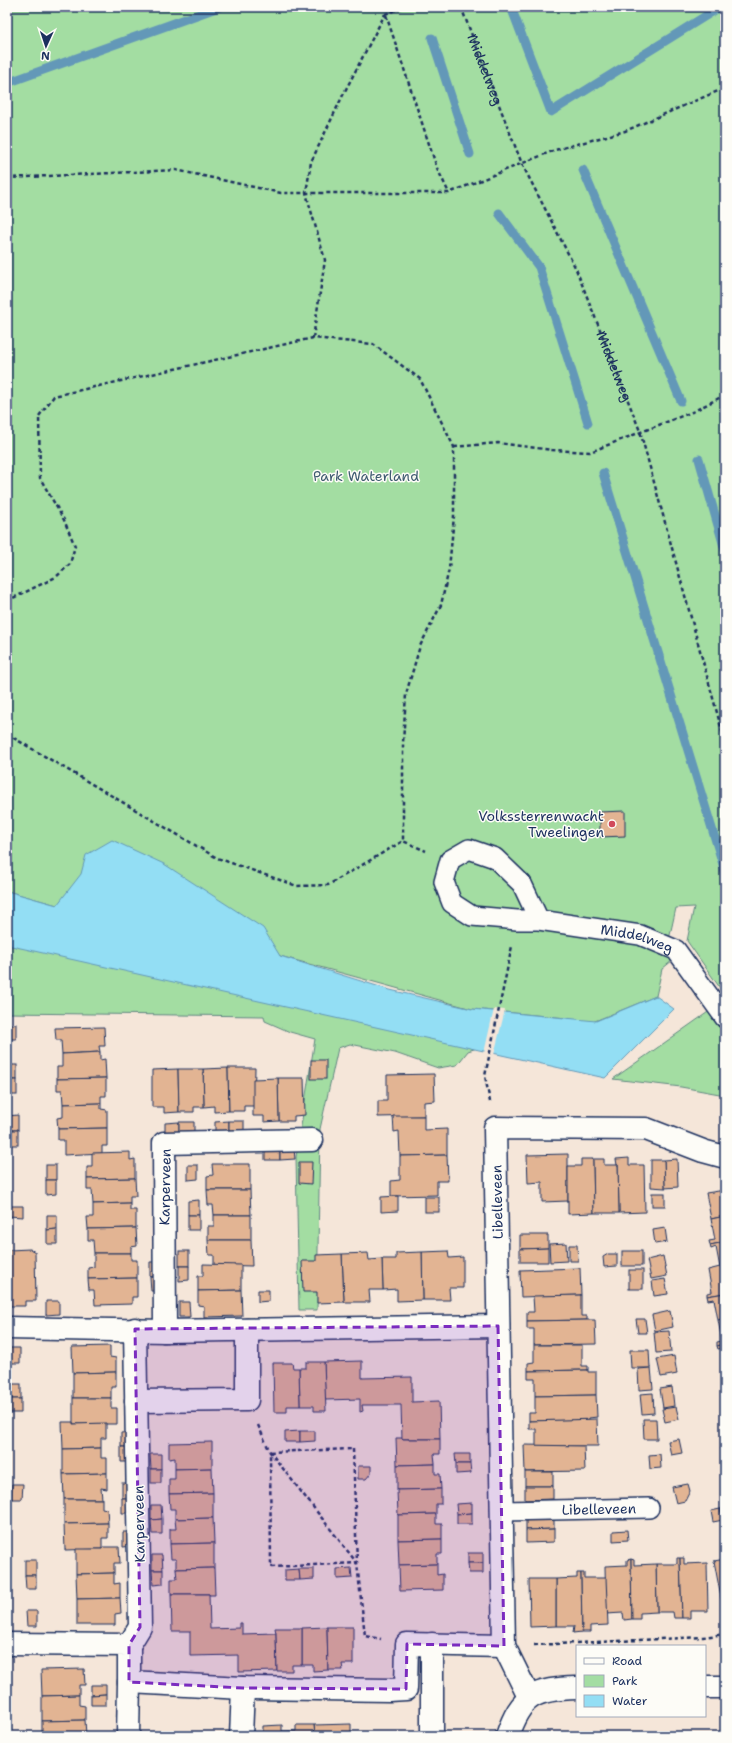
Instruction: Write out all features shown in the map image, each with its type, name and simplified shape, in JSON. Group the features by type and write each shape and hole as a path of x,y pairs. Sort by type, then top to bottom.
{"street":[{"name":"Libelleveen","path":"529,1697 504,1646 495,1128 646,1129 703,1151 725,1156"},
{"name":"Karperveen","path":"165,1331 164,1143 312,1140"},
{"path":"7,1328 135,1329 165,1331 498,1326"},
{"name":"Karperveen","path":"129,1645 140,1627 135,1329"},
{"path":"136,1401 247,1400 247,1330"},
{"path":"7,1644 129,1645 128,1736"},
{"path":"129,1682 243,1688 406,1689 408,1644 504,1646"},
{"path":"432,1644 432,1736"},
{"path":"706,1687 725,1687"},
{"path":"241,1736 243,1688"},
{"path":"507,1736 514,1717 529,1697 555,1688 576,1688"}],"lane":[{"path":"450,860 469,849 495,858 522,884 539,920"},
{"name":"Middelweg","path":"450,860 444,882 452,903 472,916 517,920 539,920 640,935 676,950 725,1018"},
{"name":"Libelleveen","path":"501,1511 649,1508"}],"path":[{"path":"313,338 324,260 306,194 311,162 344,93 386,14 405,7"},
{"name":"Middelweg","path":"461,7 522,164 576,269 640,431 725,742"},
{"path":"386,14 437,168 449,193"},
{"path":"7,178 176,170 281,193 449,193 555,150 625,130 725,88"},
{"path":"7,601 56,577 70,564 75,546 64,520 40,478 39,416 54,396 313,338 373,344 420,379 454,446 454,516 449,569 441,605 420,646 406,694 403,743 403,841"},
{"path":"454,446 498,443 552,450 590,452 640,431 692,412 725,395"},
{"path":"7,734 217,858 298,886 328,885 403,841"},
{"path":"403,841 450,860"},
{"path":"485,1076 517,920"},
{"path":"247,1400 270,1452 357,1563"},
{"path":"270,1452 353,1449 357,1563 365,1636 408,1644"},
{"path":"270,1452 271,1567 357,1563"},
{"path":"504,1646 703,1637 725,1634"}],"highlighted area":[{"path":"498,1326 504,1646 407,1644 406,1689 243,1688 129,1682 129,1645 140,1627 135,1329"}],"green space":[{"name":"Park Waterland","path":"7,7 725,7 725,995 687,941 694,907 676,908 666,953 673,960 662,969 656,996 590,1023 567,1018 472,1009 280,956 245,916 69,896 57,905 7,891"},
{"path":"7,936 477,1048 468,1051 457,1065 438,1068 395,1053 350,1044 338,1048 320,1129 317,1310 299,1310 296,1157 315,1039 290,1032 265,1021 264,1016 7,1013"},
{"path":"711,1010 725,1033 725,1095 681,1087 613,1079"}],"water":[{"path":"112,840 164,864 263,928 280,956 390,990 472,1009 596,1021 656,996 674,1009 605,1078 7,945 7,891 57,905 81,874 86,855"}],"pier":[{"path":"494,1009 505,1010 494,1055 484,1053"}],"building":[{"name":"Volkssterrenwacht Tweelingen","path":"625,811 625,836 600,837 600,812"},
{"path":"7,1024 16,1024 16,1039 7,1039"},
{"path":"104,1027 105,1046 99,1046 100,1052 62,1054 61,1040 56,1040 55,1028"},
{"path":"100,1052 100,1060 105,1059 106,1078 57,1079 57,1067 62,1067 62,1054"},
{"path":"311,1060 326,1060 326,1079 311,1079"},
{"path":"7,1065 17,1065 17,1080 7,1080"},
{"path":"228,1068 229,1111 214,1112 214,1106 204,1107 203,1069"},
{"path":"228,1068 255,1068 254,1106 244,1106 244,1111 229,1111"},
{"path":"178,1069 179,1112 164,1113 164,1107 152,1107 152,1070"},
{"path":"178,1069 203,1069 204,1107 194,1107 194,1112 179,1112"},
{"path":"434,1074 435,1101 424,1102 424,1116 378,1117 378,1101 387,1101 387,1075"},
{"path":"106,1078 106,1096 101,1096 101,1103 63,1104 62,1090 57,1090 57,1079"},
{"path":"278,1078 304,1078 305,1115 294,1116 294,1121 279,1121"},
{"path":"278,1078 279,1121 264,1122 264,1116 253,1116 253,1079"},
{"path":"7,1080 17,1080 17,1095 7,1095"},
{"path":"101,1103 101,1109 107,1110 107,1128 58,1129 57,1118 63,1117 63,1104"},
{"path":"18,1115 18,1130 8,1130 7,1116"},
{"path":"393,1116 424,1116 424,1130 447,1129 447,1155 400,1156 399,1131 394,1132"},
{"path":"229,1121 229,1132 215,1132 215,1122"},
{"path":"229,1121 244,1121 244,1131 229,1132"},
{"path":"179,1122 179,1133 165,1133 165,1123"},
{"path":"179,1122 194,1122 194,1132 179,1133"},
{"path":"107,1128 107,1146 102,1146 102,1153 64,1155 64,1140 58,1140 58,1129"},
{"path":"8,1130 18,1130 18,1145 8,1145"},
{"path":"280,1149 280,1160 265,1160 265,1150"},
{"path":"280,1149 294,1149 295,1159 280,1160"},
{"path":"130,1152 130,1160 135,1159 135,1178 87,1179 87,1167 92,1167 92,1153"},
{"path":"568,1154 568,1201 542,1202 542,1182 528,1183 527,1155"},
{"path":"447,1155 448,1181 437,1181 437,1195 391,1196 391,1181 400,1180 400,1156"},
{"path":"629,1158 629,1165 644,1165 645,1212 619,1213 618,1165 616,1159"},
{"path":"581,1159 593,1159 594,1213 568,1214 568,1166 581,1166"},
{"path":"593,1159 604,1159 604,1165 618,1165 619,1213 594,1213"},
{"path":"677,1159 678,1187 665,1188 664,1160"},
{"path":"651,1160 664,1160 665,1188 651,1187"},
{"path":"299,1162 312,1162 311,1184 299,1183"},
{"path":"212,1164 250,1164 250,1190 207,1190 207,1176 213,1175"},
{"path":"46,1165 56,1165 56,1180 46,1180"},
{"path":"188,1165 198,1165 198,1179 188,1180"},
{"path":"135,1178 136,1196 130,1196 130,1203 93,1204 92,1190 87,1190 87,1179"},
{"path":"46,1180 56,1180 56,1194 46,1195"},
{"path":"207,1190 250,1190 251,1215 214,1215 213,1205 208,1205"},
{"path":"725,1190 725,1216 711,1219 706,1193"},
{"path":"652,1193 665,1193 665,1206 652,1206"},
{"path":"398,1196 398,1211 381,1212 381,1197"},
{"path":"425,1197 439,1197 439,1212 425,1212"},
{"path":"199,1200 199,1215 188,1215 188,1201"},
{"path":"130,1203 130,1210 136,1210 136,1228 88,1229 87,1217 93,1217 93,1204"},
{"path":"8,1206 23,1206 23,1217 8,1216"},
{"path":"47,1215 57,1215 57,1229 47,1230"},
{"path":"188,1215 199,1215 199,1230 188,1230"},
{"path":"214,1215 251,1215 251,1240 208,1240 208,1226 214,1226"},
{"path":"725,1216 725,1242 710,1245 709,1241 715,1240 711,1219"},
{"path":"136,1228 137,1246 131,1247 131,1253 94,1253 93,1240 88,1240 88,1229"},
{"path":"665,1228 667,1242 655,1244 653,1230"},
{"path":"57,1229 57,1244 47,1244 47,1230"},
{"path":"520,1235 548,1235 548,1248 520,1249"},
{"path":"208,1240 251,1240 252,1266 214,1265 214,1255 209,1255"},
{"path":"725,1242 725,1267 720,1268 716,1247 711,1249 710,1245"},
{"path":"566,1243 567,1261 550,1262 549,1244"},
{"path":"569,1245 577,1245 578,1261 569,1261"},
{"path":"548,1248 548,1262 520,1262 520,1249"},
{"path":"30,1249 35,1252 36,1301 25,1301 25,1306 10,1306 9,1250"},
{"path":"7,1251 9,1253 10,1306 7,1307"},
{"path":"179,1251 189,1251 189,1266 179,1266"},
{"path":"448,1251 449,1258 463,1257 463,1288 449,1288 450,1300 423,1300 422,1252"},
{"path":"622,1251 642,1251 642,1266 622,1266"},
{"path":"422,1252 423,1300 397,1301 397,1289 383,1290 382,1259 396,1259 396,1253"},
{"path":"94,1253 131,1253 131,1260 137,1260 137,1278 88,1279 88,1268 94,1267"},
{"path":"368,1253 369,1260 382,1259 383,1290 369,1290 370,1302 344,1302 342,1254"},
{"path":"342,1254 344,1302 317,1303 317,1292 303,1292 302,1261 316,1261 316,1255"},
{"path":"608,1254 617,1254 617,1266 604,1267 603,1257"},
{"path":"663,1256 667,1276 651,1279 647,1260"},
{"path":"150,1262 160,1262 161,1276 150,1277"},
{"path":"203,1264 241,1265 241,1290 198,1291 198,1276 203,1276"},
{"path":"179,1266 189,1266 189,1280 179,1281"},
{"path":"725,1267 725,1293 707,1296 707,1293 712,1292 708,1270"},
{"path":"580,1268 581,1295 521,1297 520,1270"},
{"path":"629,1270 643,1270 643,1289 629,1289"},
{"path":"161,1276 161,1291 151,1291 150,1277"},
{"path":"137,1278 137,1297 132,1297 132,1304 95,1305 94,1290 89,1290 88,1279"},
{"path":"665,1279 668,1294 654,1296 652,1281"},
{"path":"241,1290 242,1316 204,1317 204,1306 198,1305 198,1291"},
{"path":"258,1290 269,1290 269,1301 258,1302"},
{"path":"725,1293 725,1318 718,1320 714,1299 708,1300 707,1296"},
{"path":"581,1295 581,1316 587,1316 587,1320 527,1321 527,1312 534,1312 533,1296"},
{"path":"46,1301 59,1301 59,1314 46,1315"},
{"path":"179,1302 189,1302 190,1317 179,1317"},
{"path":"670,1311 673,1327 655,1331 652,1315"},
{"path":"725,1318 725,1344 717,1346 717,1342 722,1341 718,1320"},
{"path":"636,1319 645,1319 647,1333 638,1333"},
{"path":"595,1320 596,1344 534,1345 534,1329 527,1329 527,1321"},
{"path":"669,1331 671,1352 656,1353 654,1332"},
{"path":"725,1344 725,1357 723,1348 718,1349 717,1346"},
{"path":"534,1345 582,1345 582,1366 588,1366 588,1370 528,1371 528,1363 534,1362"},
{"path":"110,1346 110,1357 116,1358 116,1372 73,1373 72,1347"},
{"path":"9,1348 20,1348 20,1363 10,1363"},
{"path":"630,1350 649,1350 650,1368 631,1368"},
{"path":"674,1356 677,1374 661,1377 657,1359"},
{"path":"362,1361 362,1378 412,1377 412,1402 439,1401 440,1439 402,1439 401,1405 362,1405 363,1411 360,1412 360,1399 325,1400 324,1362"},
{"path":"306,1362 324,1362 326,1411 314,1411 314,1406 300,1406 299,1368 306,1368"},
{"path":"273,1363 292,1363 293,1368 299,1368 300,1406 287,1406 287,1412 274,1412"},
{"path":"651,1368 653,1389 639,1390 638,1369"},
{"path":"588,1370 588,1372 596,1372 596,1395 535,1396 535,1379 528,1379 528,1371"},
{"path":"116,1372 116,1387 111,1387 111,1398 73,1398 73,1373"},
{"path":"11,1384 21,1384 21,1399 11,1399"},
{"path":"672,1387 674,1406 663,1408 660,1389"},
{"path":"653,1393 654,1413 642,1414 640,1394"},
{"path":"596,1395 597,1417 589,1418 589,1420 529,1421 529,1413 535,1413 535,1396"},
{"path":"73,1398 111,1398 111,1408 117,1408 117,1424 73,1424"},
{"path":"11,1399 21,1399 21,1413 10,1413"},
{"path":"676,1407 679,1419 665,1422 662,1409"},
{"path":"597,1419 598,1446 536,1446 536,1429 529,1429 529,1421"},
{"path":"643,1419 656,1419 657,1439 644,1439"},
{"path":"62,1422 73,1422 73,1424 106,1423 106,1438 101,1438 101,1448 63,1449"},
{"path":"300,1431 300,1442 285,1442 285,1432"},
{"path":"300,1431 315,1431 315,1441 300,1442"},
{"path":"131,1432 131,1447 121,1447 121,1433"},
{"path":"396,1438 440,1439 440,1454 434,1454 435,1464 397,1465"},
{"path":"679,1439 682,1453 671,1455 668,1441"},
{"path":"212,1442 212,1468 175,1469 175,1458 169,1459 169,1443"},
{"path":"524,1445 584,1446 585,1471 525,1472"},
{"path":"121,1447 131,1447 132,1462 121,1462"},
{"path":"101,1448 101,1458 107,1458 107,1473 63,1474 63,1449"},
{"path":"721,1448 725,1448 725,1467"},
{"path":"150,1454 161,1454 161,1469 151,1469"},
{"path":"455,1454 470,1454 470,1464 456,1464"},
{"path":"660,1454 661,1468 650,1469 649,1455"},
{"path":"435,1464 435,1474 440,1474 441,1489 397,1490 397,1465"},
{"path":"456,1464 470,1464 471,1473 456,1474"},
{"path":"358,1466 371,1466 371,1473 366,1479 358,1479"},
{"path":"212,1468 213,1493 169,1494 169,1479 175,1479 175,1469"},
{"path":"151,1469 161,1469 161,1483 151,1483"},
{"path":"525,1472 553,1472 553,1486 525,1486"},
{"path":"107,1473 107,1489 101,1488 102,1499 64,1499 63,1474"},
{"path":"122,1483 132,1483 132,1498 122,1498"},
{"path":"12,1484 23,1484 22,1499 11,1499"},
{"path":"688,1484 690,1491 685,1501 676,1503 672,1487"},
{"path":"525,1486 553,1486 553,1499 525,1500"},
{"path":"441,1489 441,1504 436,1504 436,1514 398,1515 397,1490"},
{"path":"213,1493 213,1518 175,1519 175,1509 170,1509 169,1494"},
{"path":"122,1498 132,1498 133,1513 122,1513"},
{"path":"64,1499 102,1499 102,1508 107,1509 108,1523 64,1524"},
{"path":"472,1503 472,1513 457,1514 456,1504"},
{"path":"151,1505 161,1505 162,1519 151,1520"},
{"path":"725,1508 725,1520 723,1520 720,1509"},
{"path":"720,1509 723,1520 713,1522 711,1511"},
{"path":"472,1513 472,1524 457,1524 457,1514"},
{"path":"436,1514 436,1524 442,1524 442,1539 398,1540 398,1515"},
{"path":"526,1516 554,1516 554,1529 526,1530"},
{"path":"213,1518 214,1543 170,1544 170,1529 176,1529 175,1519"},
{"path":"162,1519 162,1534 152,1534 151,1520"},
{"path":"108,1523 108,1538 102,1538 102,1549 65,1550 64,1524"},
{"path":"554,1529 554,1542 526,1543 526,1530"},
{"path":"627,1530 628,1540 613,1541 613,1531"},
{"path":"123,1532 133,1532 133,1546 123,1547"},
{"path":"442,1539 442,1554 437,1554 437,1564 399,1565 398,1540"},
{"path":"214,1543 214,1568 176,1569 176,1559 171,1559 170,1544"},
{"path":"103,1547 119,1547 120,1563 114,1563 114,1573 76,1574 76,1549 102,1549"},
{"path":"468,1553 483,1553 483,1563 468,1563"},
{"path":"152,1555 162,1555 163,1570 152,1570"},
{"path":"677,1558 680,1558 682,1618 674,1618 673,1612 657,1612 656,1564 677,1564"},
{"path":"680,1558 684,1558 684,1564 707,1563 708,1611 690,1611 690,1618 682,1618"},
{"path":"631,1559 632,1619 624,1620 623,1613 606,1614 605,1566 627,1565 627,1560"},
{"path":"631,1559 634,1560 634,1565 656,1564 657,1612 640,1613 640,1619 632,1619"},
{"path":"725,1559 725,1607 723,1608 714,1561"},
{"path":"25,1560 36,1560 36,1575 25,1575"},
{"path":"468,1563 483,1563 483,1573 469,1573"},
{"path":"437,1564 437,1575 443,1574 443,1590 400,1591 399,1565"},
{"path":"214,1568 215,1595 171,1594 171,1579 177,1579 176,1569"},
{"path":"351,1568 352,1578 337,1579 337,1569"},
{"path":"299,1569 300,1580 285,1580 285,1570"},
{"path":"299,1569 314,1569 314,1579 300,1580"},
{"path":"152,1570 163,1570 163,1584 153,1585"},
{"path":"114,1573 114,1584 120,1583 120,1598 77,1599 76,1574"},
{"path":"577,1573 581,1573 582,1632 573,1633 574,1626 556,1626 556,1579 577,1578"},
{"path":"581,1573 584,1573 584,1578 606,1578 608,1625 590,1626 590,1632 582,1632"},
{"path":"25,1575 36,1575 36,1589 26,1589"},
{"path":"529,1579 556,1579 556,1626 530,1627"},
{"path":"171,1594 209,1594 210,1629 239,1628 239,1623 242,1623 242,1634 276,1633 277,1671 239,1672 239,1655 190,1656 190,1631 172,1631"},
{"path":"120,1598 121,1613 115,1614 115,1625 77,1625 77,1599"},
{"path":"26,1611 37,1611 37,1626 27,1626"},
{"path":"327,1627 328,1670 313,1671 313,1665 302,1665 302,1628"},
{"path":"327,1627 353,1627 353,1664 342,1664 343,1670 328,1670"},
{"path":"275,1628 302,1628 302,1665 292,1665 292,1671 277,1671"},
{"path":"84,1669 85,1685 79,1685 79,1695 42,1696 41,1670"},
{"path":"91,1685 106,1685 106,1694 91,1695"},
{"path":"106,1694 106,1705 91,1705 91,1695"},
{"path":"79,1695 79,1705 85,1706 85,1720 42,1721 42,1696"},
{"path":"85,1720 86,1735 42,1736 42,1721"},
{"path":"351,1724 351,1736 315,1736 314,1725"},
{"path":"282,1725 282,1731 289,1731 289,1736 263,1736 263,1726"},
{"path":"296,1725 314,1725 315,1736 289,1736 289,1731 296,1731"},
{"path":"107,1734 107,1736 92,1736 92,1735"}],"waterway":[{"path":"7,83 219,7"},
{"path":"511,7 551,112 720,7"},
{"path":"432,38 470,154"},
{"path":"583,170 681,401"},
{"path":"499,213 539,267 588,423"},
{"path":"699,459 725,550"},
{"path":"603,473 725,871"}],"place":[{"name":"Volkssterrenwacht Tweelingen","path":"612,824"}]}
